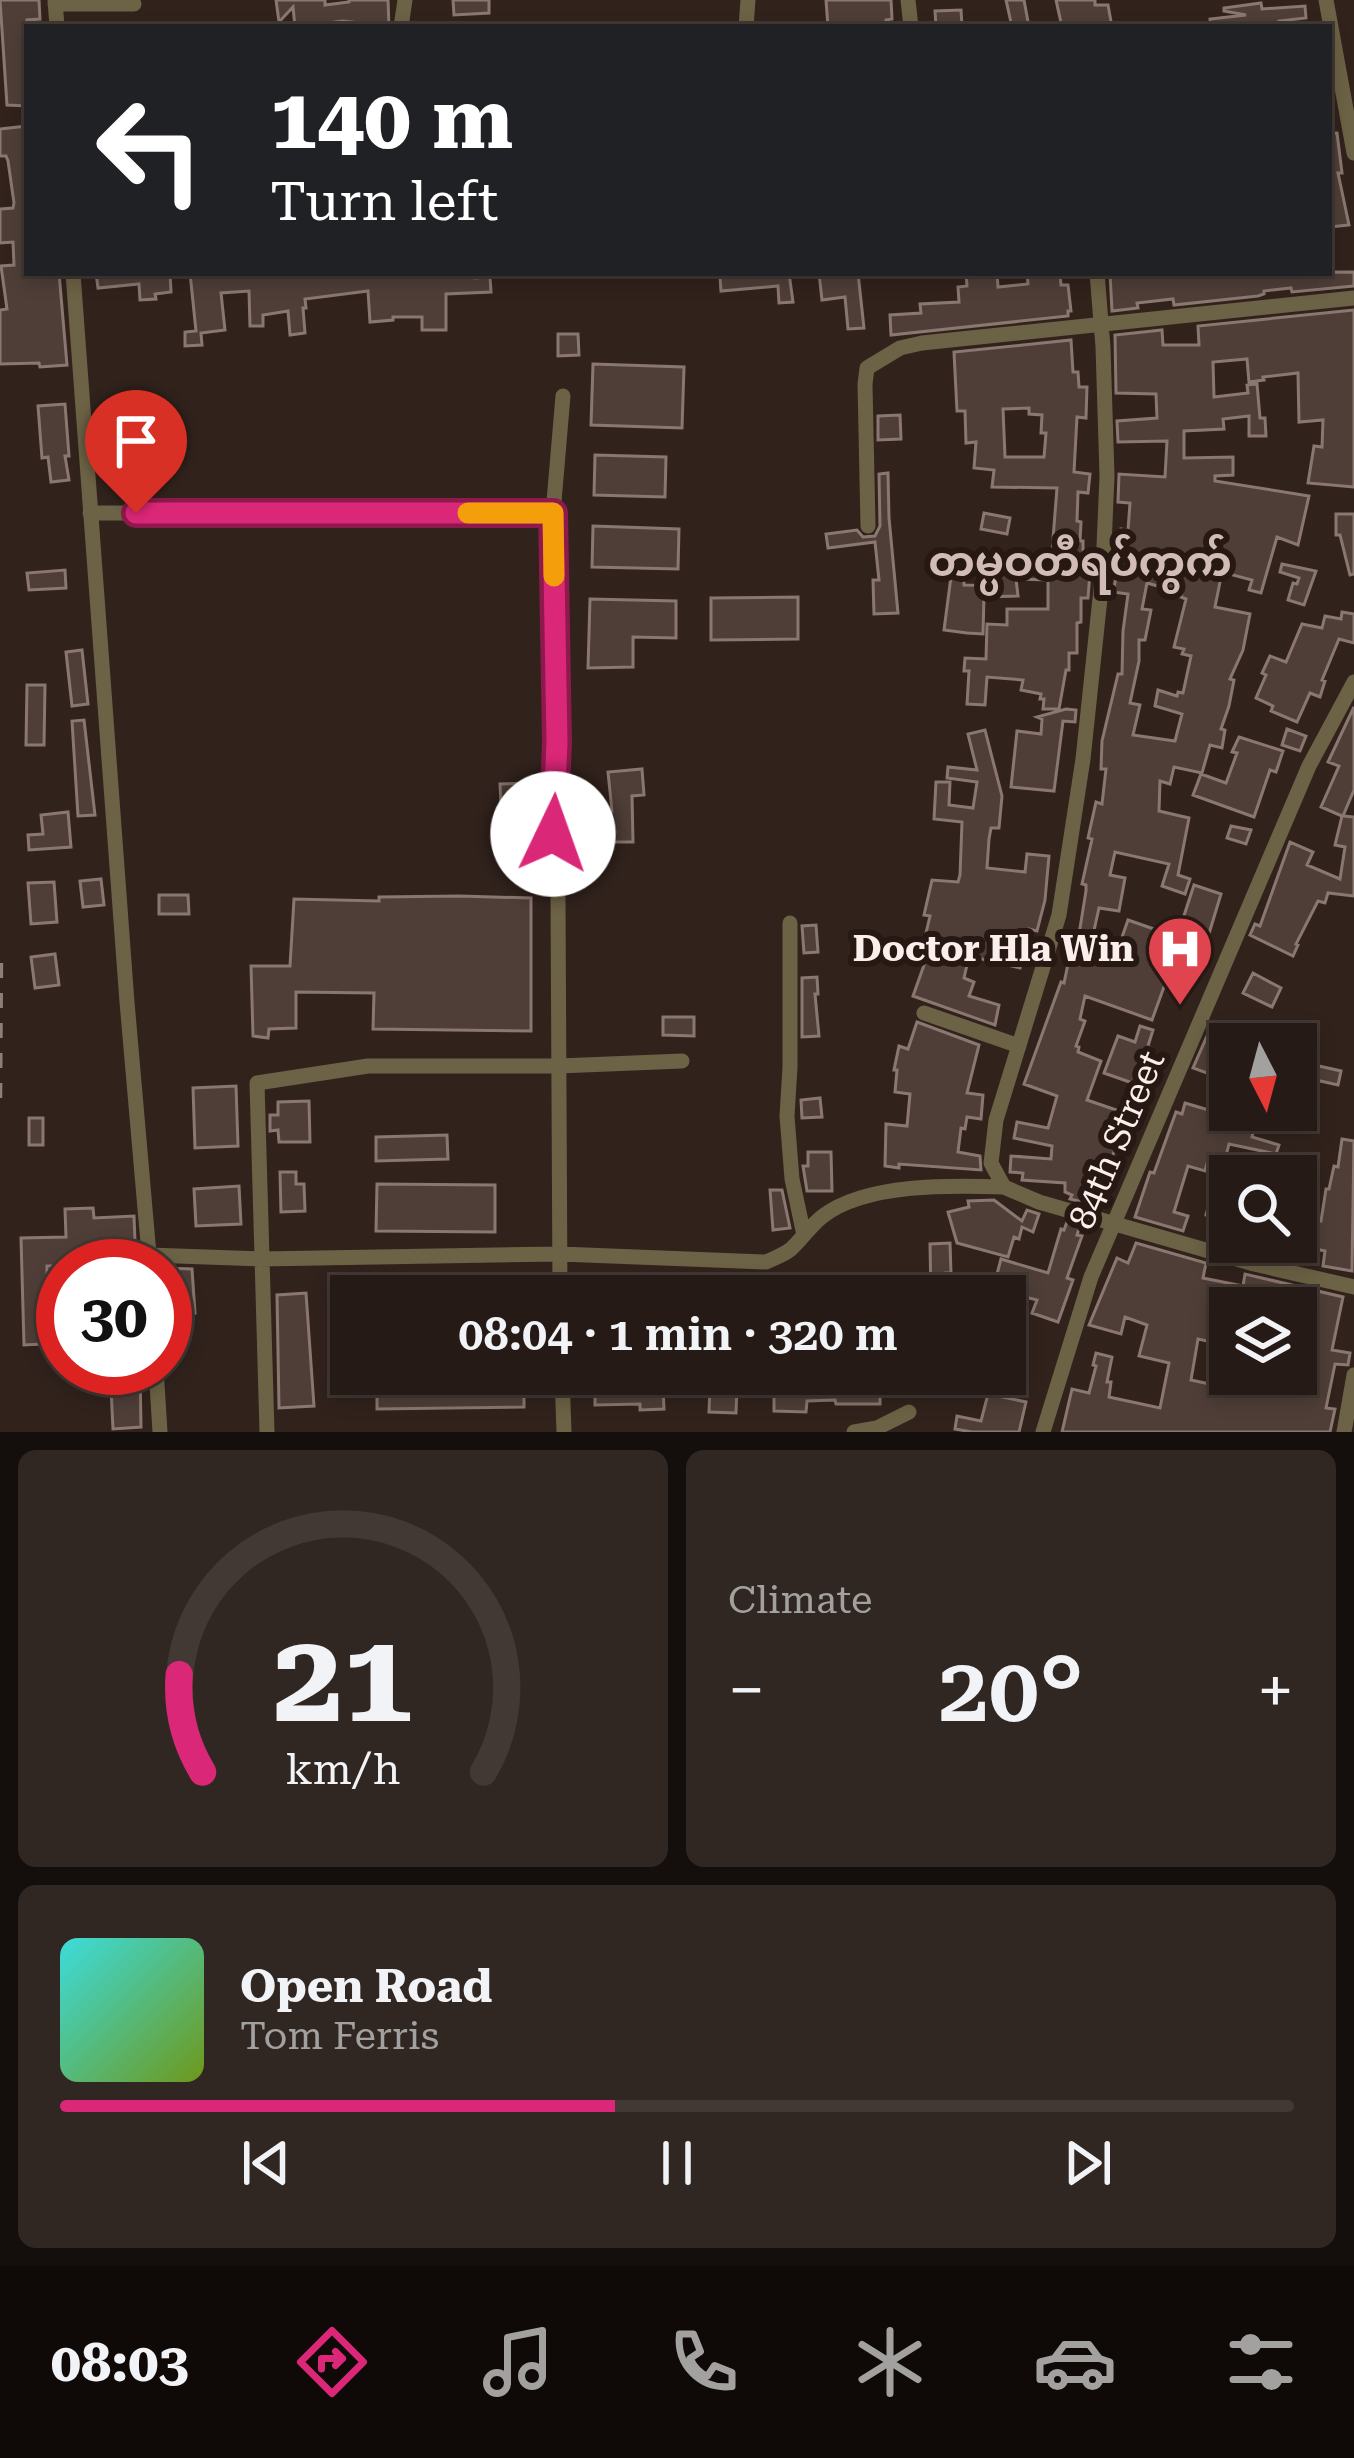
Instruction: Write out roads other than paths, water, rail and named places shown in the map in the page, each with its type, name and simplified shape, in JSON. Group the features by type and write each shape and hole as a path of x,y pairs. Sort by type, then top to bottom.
{"street":[{"path":"55,2 134,4"},
{"path":"1332,55 1348,88 1354,153"},
{"path":"73,276 148,1239"},
{"path":"1004,1187 991,1163 996,1120 1059,915 1103,570 1107,476 1097,276"},
{"path":"868,526 867,368 900,348 1354,298"},
{"path":"553,834 557,742 553,513 563,396"},
{"path":"90,513 553,513"},
{"name":"84th Street","path":"1043,1432 1090,1277 1309,766 1354,682"},
{"path":"558,896 560,1275"},
{"path":"790,923 787,1116 792,1179 804,1235"},
{"path":"924,1013 1018,1046"},
{"path":"267,1432 257,1083 368,1066 682,1061"},
{"path":"192,1260 560,1254 766,1262 788,1251 825,1214 857,1200 905,1188 956,1185 1004,1187 1114,1225 1354,1287"},
{"path":"1344,1432 1354,1375"},
{"path":"158,1395 160,1432"},
{"path":"563,1395 564,1432"},
{"path":"854,1432 877,1428 909,1412"}],"railway":[{"path":"0,1098 1,953"}],"place":[{"name":"Doctor Hla Win","path":"1180,1008"}],"district":[{"name":"တမ္ပဝတီရပ်ကွက်","path":"1080,561"}]}
